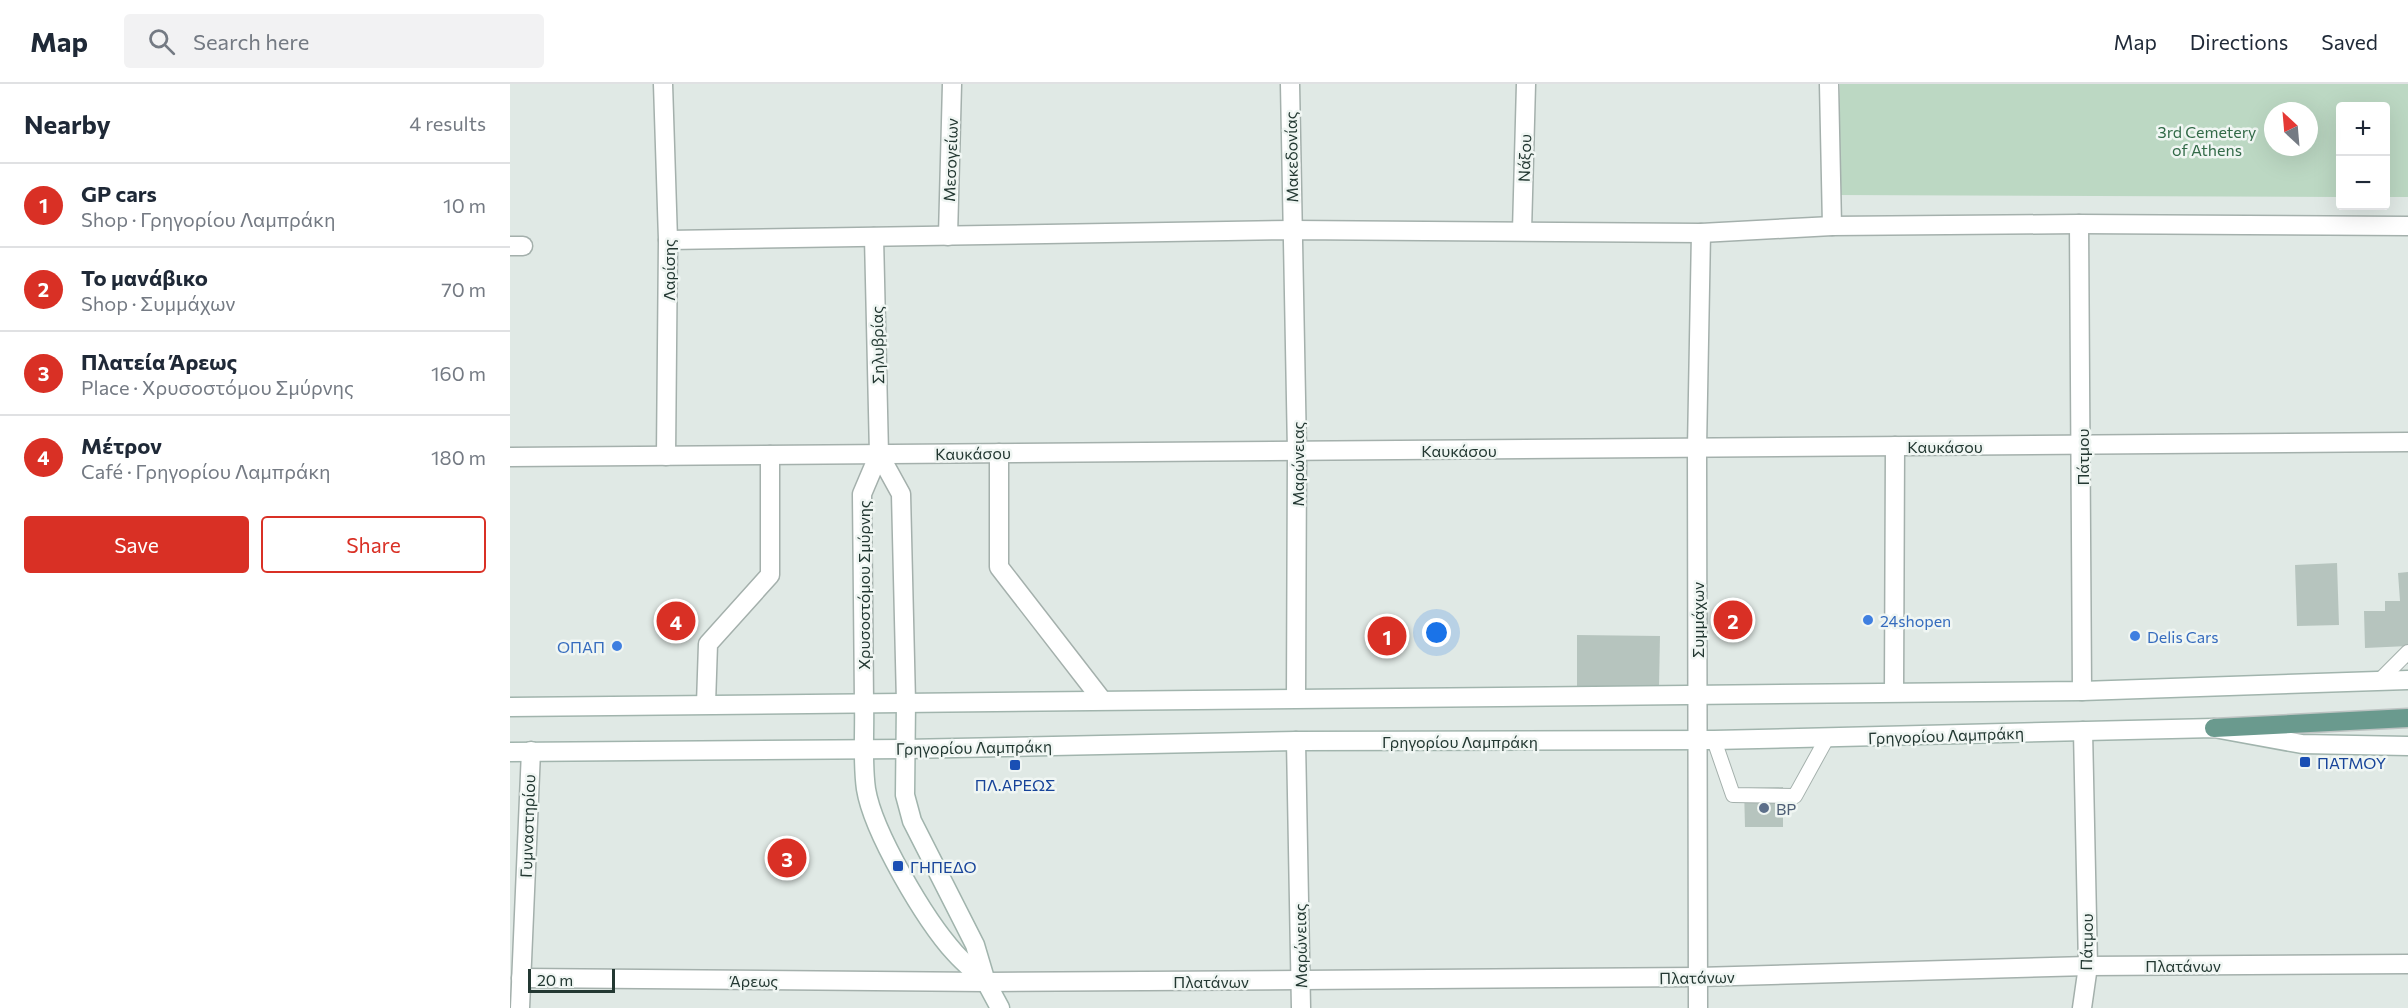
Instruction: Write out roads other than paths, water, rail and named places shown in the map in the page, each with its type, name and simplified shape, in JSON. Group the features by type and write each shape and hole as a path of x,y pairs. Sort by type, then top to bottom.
{"main road":[{"path":"2214,728 2408,718"}],"street":[{"name":"Λαρίσης","path":"663,84 668,240 666,456"},
{"name":"Μεσογείων","path":"948,236 952,84"},
{"name":"Μακεδονίας","path":"1290,84 1292,230"},
{"name":"Νάξου","path":"1521,231 1526,84"},
{"path":"1829,84 1832,226"},
{"path":"668,240 1292,230 1701,233 1832,226 2079,224 2408,226"},
{"name":"Πάτμου","path":"2079,224 2082,691"},
{"name":"Μαρώνειας","path":"1292,230 1297,451 1296,698"},
{"name":"Συμμάχων","path":"1698,1008 1706,740 1697,694 1697,448 1701,233"},
{"name":"Σηλυβρίας","path":"874,237 879,454"},
{"name":"Καυκάσου","path":"510,457 2408,442"},
{"path":"1894,692 1895,446"},
{"path":"999,453 999,567 1102,700"},
{"name":"Χρυσοστόμου Σμύρνης","path":"879,454 901,494 906,702 905,795 912,821 975,945 986,982 1000,1008"},
{"name":"Χρυσοστόμου Σμύρνης","path":"879,454 862,494 865,749 869,800 898,866 922,909 954,952 986,982"},
{"path":"706,704 708,644 770,575 770,455"},
{"path":"510,707 2082,691 2408,680"},
{"name":"Γρηγορίου Λαμπράκη","path":"510,752 905,749 1296,741 1706,740 2214,728 2302,744 2408,746"},
{"name":"Πάτμου","path":"2082,1008 2088,966 2083,731"},
{"name":"Μαρώνειας","path":"1296,741 1301,1008"},
{"name":"Γυμναστηρίου","path":"520,1008 531,751"},
{"name":"Πλατάνων","path":"986,982 1698,977 2088,966 2408,964"},
{"name":"Άρεως","path":"521,978 986,982"}],"lane":[{"path":"2379,681 2408,652"},
{"path":"1706,740 1733,795 1795,796 1827,738"}],"place":[{"name":"Το μανάβικο","path":"1733,620"},
{"name":"24shopen","path":"1868,620"},
{"name":"Μέτρον","path":"676,621"},
{"name":"GP cars","path":"1387,636"},
{"name":"Delis Cars","path":"2135,636"},
{"name":"ΟΠΑΠ","path":"617,646"},
{"name":"ΠΑΤΜΟΥ","path":"2305,762"},
{"name":"ΠΛ.ΑΡΕΩΣ","path":"1015,765"},
{"name":"BP","path":"1764,808"},
{"name":"Πλατεία Άρεως","path":"787,858"},
{"name":"ΓΗΠΕΔΟ","path":"898,866"}],"park label":[{"name":"3rd Cemetery of Athens","path":"2207,140"}]}
